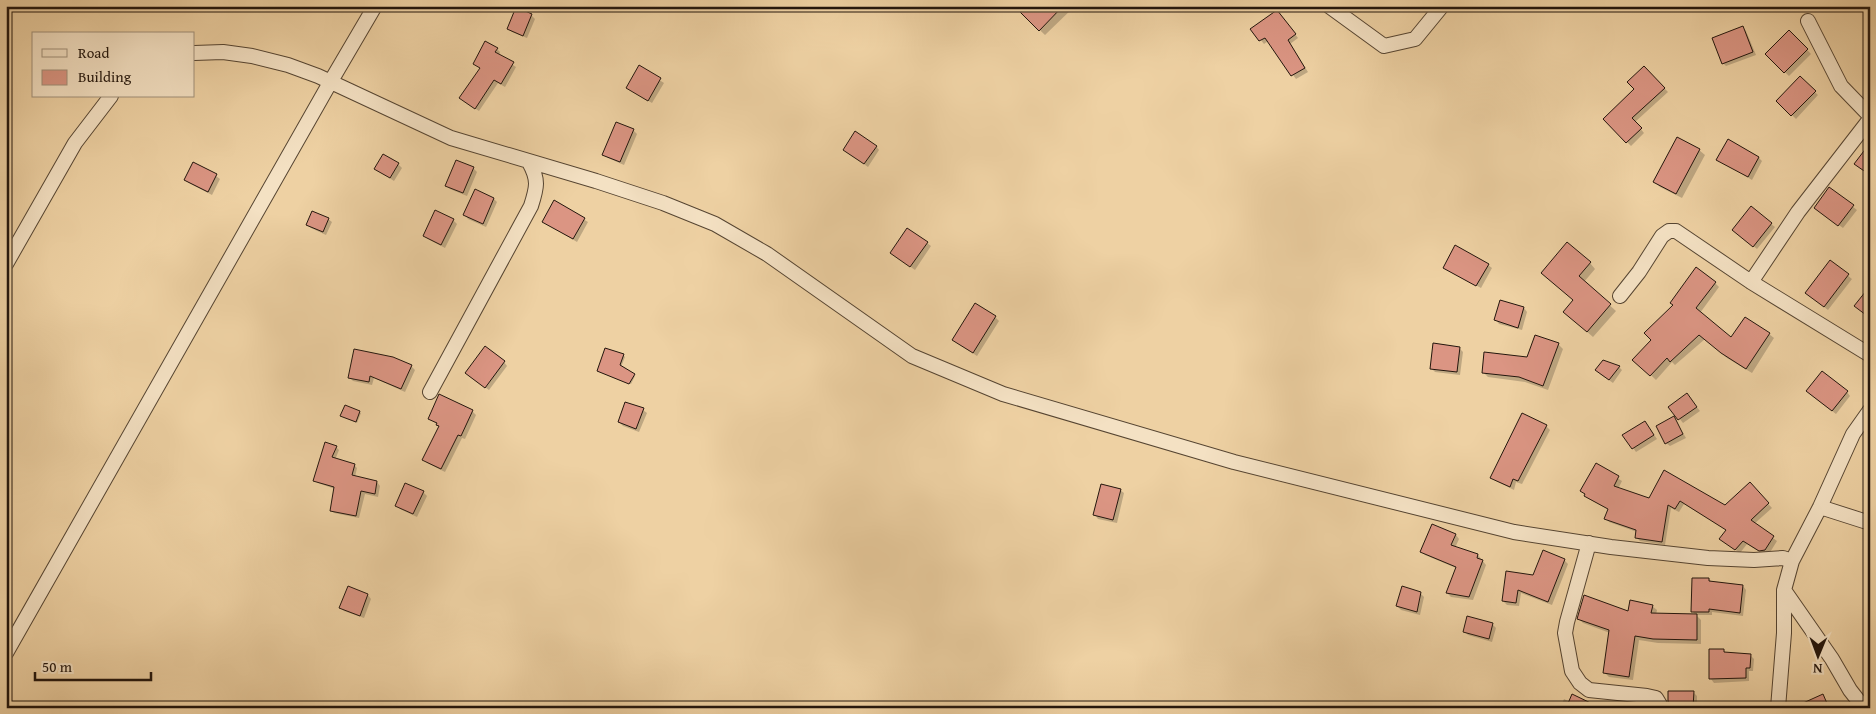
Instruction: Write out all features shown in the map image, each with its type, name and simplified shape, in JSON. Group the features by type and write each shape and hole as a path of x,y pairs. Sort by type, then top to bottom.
{"street":[{"path":"6,653 331,81 376,6"},
{"path":"1329,6 1384,46 1415,39 1442,6"},
{"path":"1751,282 1798,212 1870,118 1841,86 1808,21"},
{"path":"195,53 223,52 252,56 288,65 331,81 451,138 663,203 715,224 767,254 912,356 1004,394 1234,462 1514,532 1708,558 1754,560 1783,558 1792,561"},
{"path":"6,264 75,143 109,98"},
{"path":"430,392 531,206 537,186 536,173 529,162"},
{"path":"1620,296 1639,272 1662,236 1669,231 1676,231 1751,282 1870,355"},
{"path":"1778,708 1784,632 1784,590 1792,561 1820,507 1853,434 1870,410"},
{"path":"1820,507 1870,523"},
{"path":"1589,543 1565,633 1572,671 1580,683 1589,690 1656,698 1662,708"},
{"path":"1784,590 1864,708"}],"building":[{"path":"1026,6 1063,6 1039,31 1020,12"},
{"path":"516,7 532,14 523,36 507,29"},
{"path":"1277,10 1296,34 1288,40 1305,68 1291,76 1265,38 1259,41 1250,29"},
{"path":"1743,26 1753,52 1722,64 1712,38"},
{"path":"1789,30 1808,49 1784,73 1765,54"},
{"path":"485,41 498,48 495,52 514,62 501,84 494,80 475,109 459,98 480,68 473,64"},
{"path":"639,65 661,78 648,101 626,88"},
{"path":"1644,66 1665,88 1632,118 1642,128 1626,143 1603,119 1634,89 1627,82"},
{"path":"1800,76 1816,91 1791,116 1776,101"},
{"path":"616,122 634,129 620,162 602,155"},
{"path":"855,131 877,146 864,164 843,150"},
{"path":"1677,137 1700,149 1676,194 1653,182"},
{"path":"1728,139 1759,157 1748,177 1716,160"},
{"path":"1870,143 1870,175 1854,164"},
{"path":"383,154 399,163 390,178 374,169"},
{"path":"456,160 474,167 463,193 445,186"},
{"path":"193,162 217,174 208,192 184,180"},
{"path":"1829,187 1854,205 1838,226 1814,208"},
{"path":"475,189 494,198 483,224 463,215"},
{"path":"554,200 585,218 573,239 542,222"},
{"path":"1751,206 1772,223 1753,247 1732,230"},
{"path":"435,210 454,219 441,245 423,236"},
{"path":"312,211 329,218 323,232 306,225"},
{"path":"907,228 928,242 910,267 890,253"},
{"path":"1567,242 1591,262 1579,276 1611,304 1587,332 1563,312 1573,300 1541,273"},
{"path":"1455,245 1489,264 1476,286 1443,268"},
{"path":"1830,260 1849,274 1824,307 1805,293"},
{"path":"1696,267 1716,282 1696,308 1731,337 1745,317 1770,333 1746,369 1721,353 1699,335 1670,362 1667,358 1650,376 1632,360 1651,340 1644,333 1673,305 1670,303"},
{"path":"1870,286 1870,318 1854,306"},
{"path":"1500,300 1524,307 1518,328 1494,320"},
{"path":"975,303 996,316 973,353 952,340"},
{"path":"1535,335 1559,343 1543,386 1519,377 1482,373 1484,352 1527,357"},
{"path":"1433,343 1460,347 1457,372 1430,369"},
{"path":"485,346 505,361 485,388 465,373"},
{"path":"605,348 624,354 620,365 635,374 629,384 597,371"},
{"path":"354,349 393,357 412,365 401,389 370,376 369,382 348,378"},
{"path":"1603,360 1620,366 1609,380 1595,370"},
{"path":"1822,371 1848,391 1832,411 1806,391"},
{"path":"1687,393 1697,407 1678,420 1668,407"},
{"path":"439,394 473,410 461,436 458,435 441,469 422,460 439,426 428,419"},
{"path":"625,402 644,408 636,429 618,422"},
{"path":"345,405 360,411 356,422 340,416"},
{"path":"1522,413 1547,425 1518,481 1513,479 1510,487 1490,478"},
{"path":"1674,416 1683,434 1665,444 1656,426"},
{"path":"1645,421 1654,435 1632,449 1622,435"},
{"path":"325,442 337,446 332,457 355,464 352,475 377,481 375,494 361,491 356,516 330,511 334,487 313,481"},
{"path":"1596,463 1619,476 1614,486 1649,498 1664,470 1725,505 1750,482 1769,503 1751,520 1774,536 1765,550 1759,551 1743,541 1735,550 1719,539 1726,530 1680,501 1675,509 1668,505 1662,542 1635,538 1636,530 1604,519 1608,509 1584,496 1585,494 1580,491"},
{"path":"405,483 424,491 413,514 395,506"},
{"path":"1101,484 1121,489 1113,520 1093,515"},
{"path":"1432,524 1456,534 1451,545 1478,554 1477,558 1483,560 1469,597 1446,593 1456,567 1420,552"},
{"path":"1543,550 1565,559 1548,602 1518,590 1516,603 1502,601 1506,571 1533,575"},
{"path":"1692,578 1709,578 1709,581 1743,585 1740,613 1709,609 1709,612 1691,612"},
{"path":"348,586 368,594 360,616 339,608"},
{"path":"1402,586 1421,592 1417,612 1396,606"},
{"path":"1584,595 1628,611 1630,600 1653,605 1651,613 1697,614 1697,640 1653,639 1635,636 1629,677 1603,673 1609,630 1577,619"},
{"path":"1467,616 1493,623 1489,639 1463,632"},
{"path":"1709,649 1724,649 1724,652 1751,654 1750,668 1746,668 1746,678 1709,679"},
{"path":"1668,691 1694,691 1693,708 1671,708 1668,701"},
{"path":"1572,694 1601,708 1566,708"},
{"path":"1823,694 1829,708 1792,708"}]}
